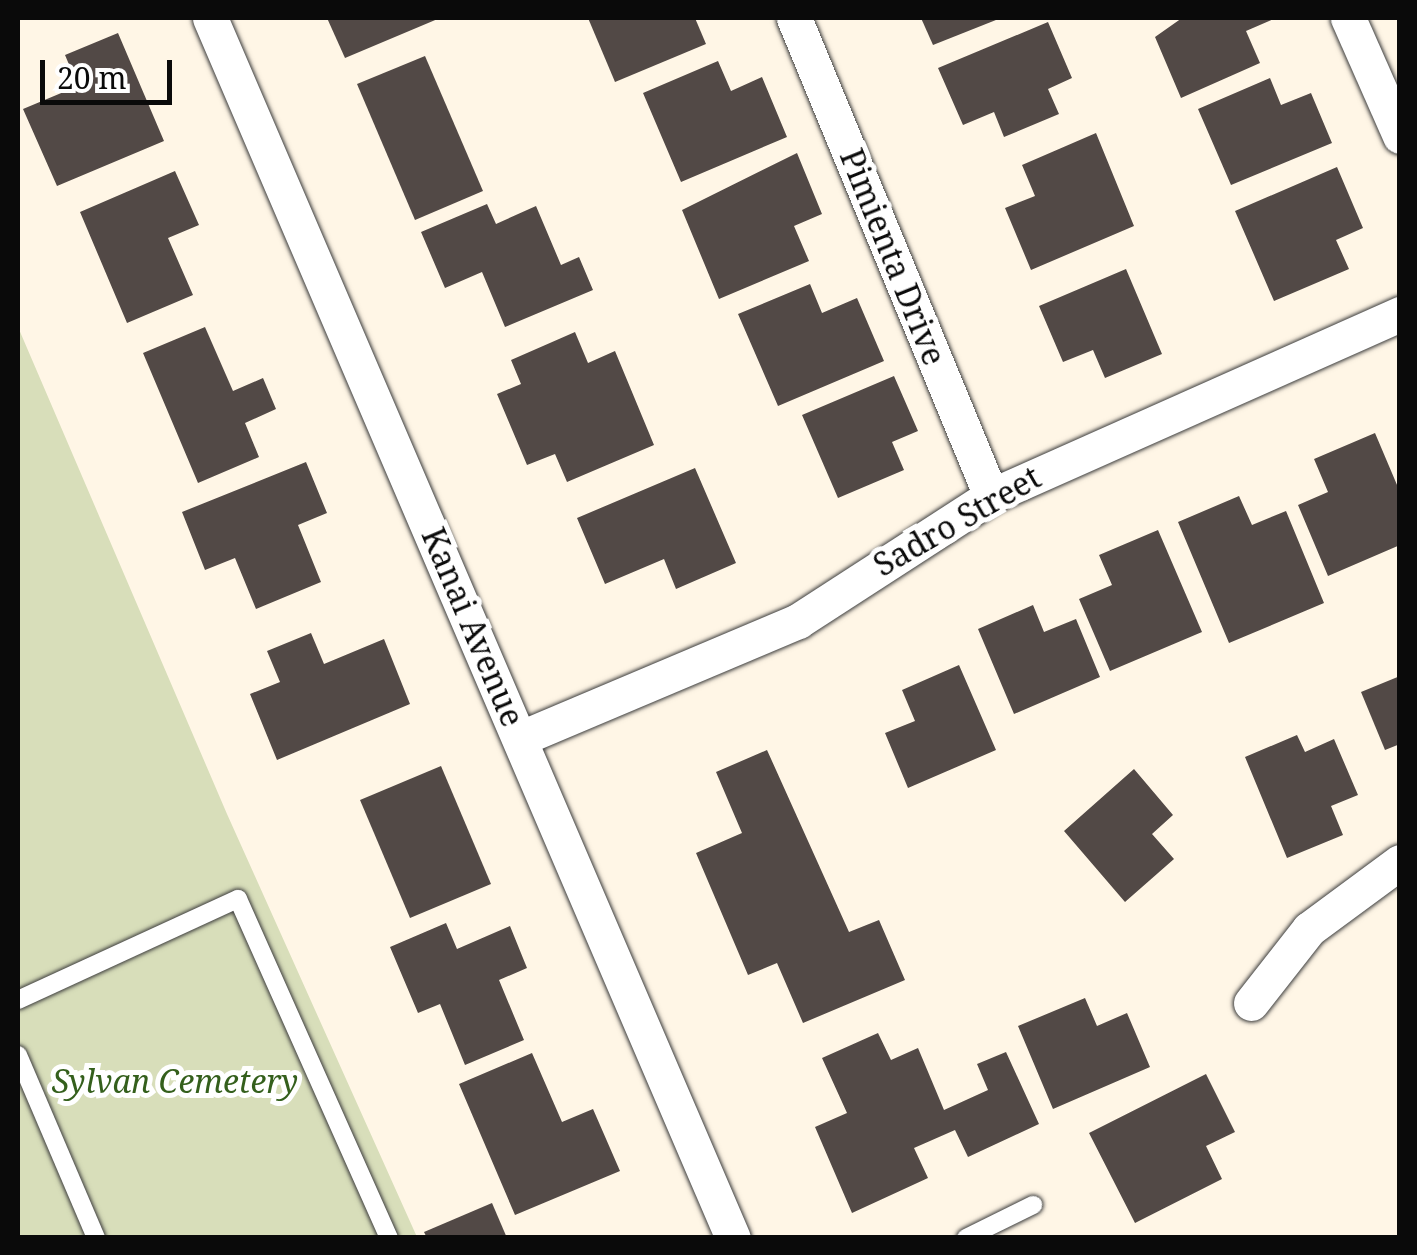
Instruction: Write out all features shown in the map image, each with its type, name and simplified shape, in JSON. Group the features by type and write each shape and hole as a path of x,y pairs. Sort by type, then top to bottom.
{"street":[{"name":"Kanai Avenue","path":"210,18 734,1238"},
{"name":"Pimienta Drive","path":"794,18 991,496"},
{"path":"1348,18 1400,136"},
{"name":"Sadro Street","path":"521,738 798,621 991,496 1400,314"},
{"path":"1252,1003 1308,929 1400,862"}],"lane":[{"path":"18,1000 238,900 389,1238"},
{"path":"18,1056 96,1238"},
{"path":"966,1238 1033,1205"}],"green space":[{"name":"Sylvan Cemetery","path":"18,327 227,814 417,1237 18,1237"}],"building":[{"path":"327,18 440,18 345,58"},
{"path":"588,18 695,18 706,44 615,82"},
{"path":"921,18 1001,18 933,45"},
{"path":"1182,18 1276,18 1246,31 1260,63 1181,98 1155,37"},
{"path":"1048,22 1072,78 1048,89 1059,114 1004,137 994,112 963,125 938,68"},
{"path":"118,33 164,141 57,186 23,109 78,86 65,55"},
{"path":"425,56 483,191 415,220 357,84"},
{"path":"718,61 731,91 762,77 787,137 681,182 643,93"},
{"path":"1270,78 1281,105 1311,93 1332,143 1231,185 1198,109"},
{"path":"1096,133 1134,226 1031,270 1005,208 1035,196 1022,165"},
{"path":"797,153 822,214 794,226 809,261 719,299 682,210"},
{"path":"1337,167 1363,228 1336,240 1349,269 1274,301 1235,211"},
{"path":"175,171 199,225 168,238 193,295 127,323 80,212"},
{"path":"487,204 496,224 536,206 561,265 579,257 593,290 505,327 482,272 445,288 421,232"},
{"path":"1126,269 1162,354 1105,378 1093,350 1063,362 1039,306"},
{"path":"810,284 822,313 857,298 884,361 778,406 738,314"},
{"path":"205,327 233,391 263,378 276,409 245,423 259,457 198,483 143,353"},
{"path":"575,332 588,363 615,351 654,445 567,482 555,454 527,465 497,394 521,384 511,360"},
{"path":"894,376 918,431 892,442 904,470 838,498 802,415"},
{"path":"1375,433 1400,492 1400,545 1328,576 1298,505 1328,492 1314,459"},
{"path":"306,462 327,513 298,525 321,582 256,609 235,558 205,570 182,512"},
{"path":"695,468 736,563 676,589 664,559 605,584 577,518"},
{"path":"1239,496 1252,525 1286,511 1324,603 1229,643 1178,522"},
{"path":"1158,530 1202,632 1110,671 1079,599 1112,585 1099,555"},
{"path":"1033,605 1044,632 1076,619 1100,677 1014,714 978,629"},
{"path":"311,633 324,664 384,639 410,704 277,760 250,694 280,682 267,651"},
{"path":"959,665 996,750 908,788 885,733 915,721 902,690"},
{"path":"1400,676 1400,744 1385,750 1361,692"},
{"path":"1297,735 1305,752 1334,739 1358,795 1331,806 1343,835 1287,858 1245,757"},
{"path":"767,750 849,932 879,920 905,980 803,1023 777,963 748,975 696,853 742,833 716,772"},
{"path":"441,766 491,884 410,918 360,800"},
{"path":"1134,769 1173,815 1152,834 1174,859 1125,902 1064,831"},
{"path":"446,923 457,949 510,926 527,968 499,980 524,1040 465,1065 440,1004 418,1013 390,947"},
{"path":"1085,998 1097,1026 1127,1013 1150,1067 1053,1109 1018,1026"},
{"path":"878,1033 891,1060 918,1048 944,1110 988,1090 977,1064 1006,1052 1039,1124 968,1157 955,1130 914,1148 928,1178 852,1213 815,1127 847,1113 822,1058"},
{"path":"532,1053 562,1122 593,1109 620,1171 515,1215 459,1084"},
{"path":"1206,1074 1235,1132 1206,1146 1222,1179 1135,1223 1089,1133"},
{"path":"492,1203 507,1238 427,1238 424,1232"}]}
